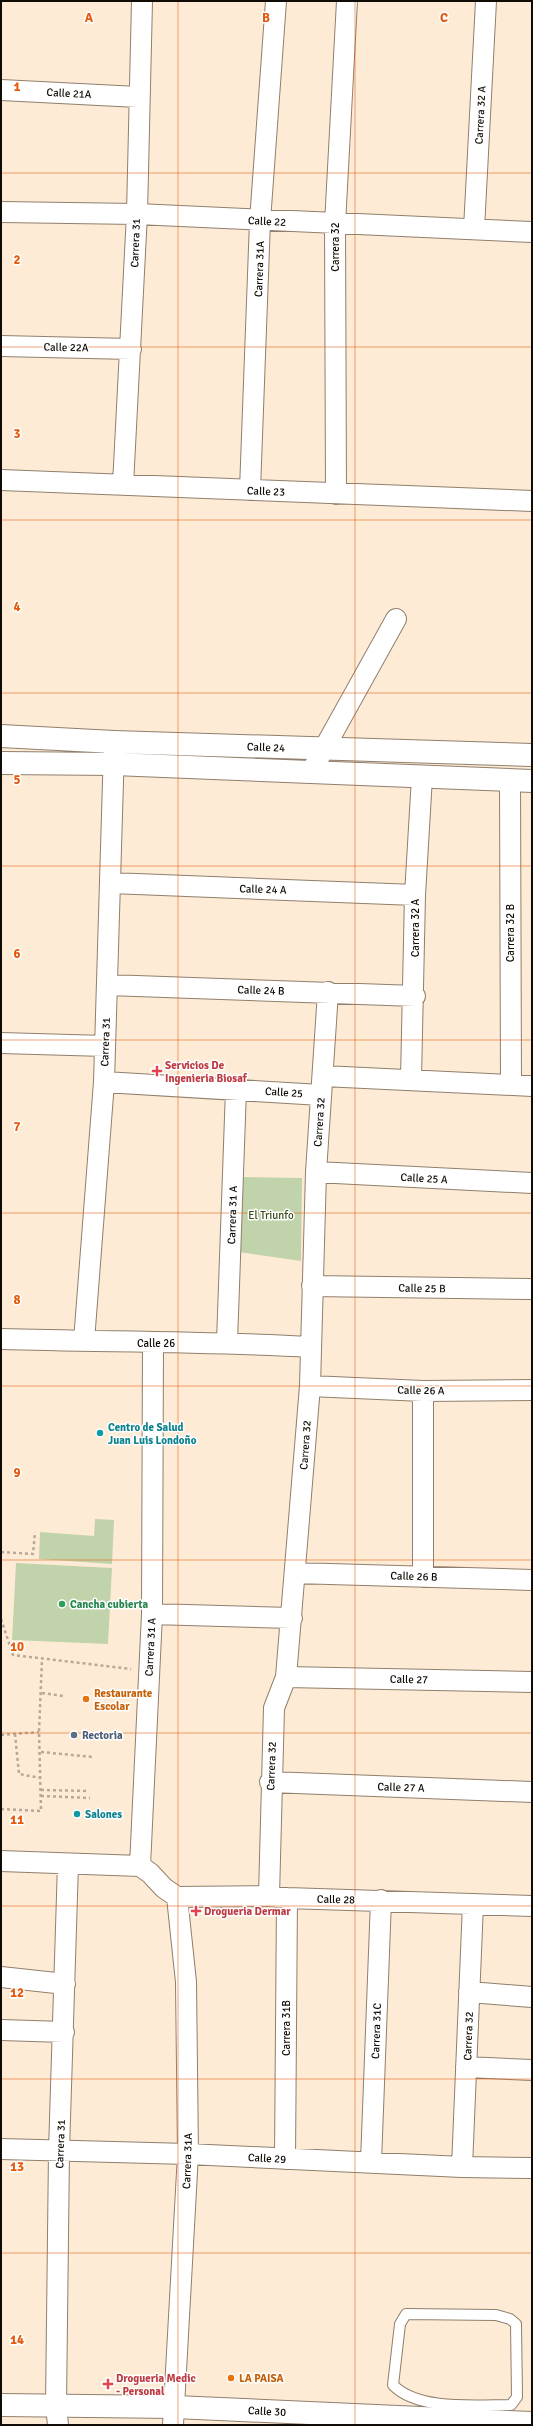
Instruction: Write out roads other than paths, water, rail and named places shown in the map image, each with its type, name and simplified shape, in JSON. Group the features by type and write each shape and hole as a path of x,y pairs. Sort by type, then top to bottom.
{"street":[{"name":"Carrera 31","path":"123,484 137,214 138,97 142,1"},
{"name":"Carrera 31A","path":"250,490 260,220 276,1"},
{"name":"Carrera 32","path":"336,494 335,224 347,1"},
{"name":"Carrera 32 A","path":"474,229 486,1"},
{"name":"Calle 21A","path":"1,90 138,97"},
{"name":"Calle 22","path":"1,212 137,214 532,232"},
{"name":"Calle 22A","path":"1,346 131,349"},
{"name":"Calle 23","path":"1,480 532,501"},
{"path":"311,772 322,748 396,619"},
{"name":"Calle 24","path":"1,736 114,742 532,755"},
{"name":"Carrera 31","path":"84,1341 104,1082 114,742"},
{"path":"1,763 114,764 532,781"},
{"name":"Carrera 32 A","path":"411,1078 415,996 415,895 422,777"},
{"name":"Carrera 32 B","path":"510,780 511,1085"},
{"name":"Calle 24 A","path":"111,883 415,895"},
{"name":"Calle 24 B","path":"108,985 415,996"},
{"name":"Carrera 32","path":"278,1897 270,1782 274,1708 286,1676 310,1386 316,1172 328,992"},
{"path":"1,1043 104,1046"},
{"name":"Calle 25","path":"104,1082 236,1089 322,1085 411,1078 532,1086"},
{"name":"Carrera 31 A","path":"227,1342 236,1089"},
{"name":"Calle 25 A","path":"316,1172 532,1183"},
{"name":"Calle 25 B","path":"312,1286 532,1289"},
{"name":"Calle 26","path":"1,1339 153,1343 227,1342 311,1347"},
{"name":"Carrera 31 A","path":"145,1869 149,1671 152,1614 153,1343"},
{"name":"Calle 26 A","path":"310,1386 423,1390 532,1390"},
{"path":"423,1390 423,1577"},
{"name":"Calle 26 B","path":"295,1573 532,1580"},
{"path":"152,1614 292,1618"},
{"name":"Calle 27","path":"286,1676 532,1682"},
{"name":"Calle 27 A","path":"270,1782 532,1792"},
{"path":"1,1861 145,1869 164,1888 177,1897"},
{"name":"Carrera 31","path":"57,2416 59,2151 64,2032 68,1864"},
{"name":"Carrera 31A","path":"174,2416 188,2154 186,1982 177,1897"},
{"name":"Calle 28","path":"177,1897 278,1897 532,1906"},
{"name":"Carrera 31B","path":"278,1897 285,2159"},
{"name":"Carrera 31C","path":"371,2162 381,1900"},
{"name":"Carrera 32","path":"462,2167 473,1904"},
{"path":"1,1977 65,1984"},
{"path":"469,1992 532,1997"},
{"path":"1,2030 64,2032"},
{"path":"466,2067 532,2070"},
{"name":"Calle 29","path":"1,2149 188,2154 462,2167 532,2168"},
{"name":"Calle 30","path":"1,2405 57,2416 445,2416 532,2423"}],"lane":[{"path":"406,2314 496,2315 510,2319 516,2324 517,2397 514,2402 510,2405 445,2416 410,2398 393,2385 400,2324 406,2314"}],"place":[{"name":"Servicios De Ingenieria Biosaf","path":"157,1071"},
{"name":"Centro de Salud Juan Luis Londoño","path":"100,1433"},
{"name":"Cancha cubierta","path":"62,1604"},
{"name":"Restaurante Escolar","path":"86,1699"},
{"name":"Rectoria","path":"74,1735"},
{"name":"Salones","path":"77,1814"},
{"name":"Drogueria Dermar","path":"196,1911"},
{"name":"LA PAISA","path":"231,2378"},
{"name":"Drogueria Medic - Personal","path":"108,2384"}],"park label":[{"name":"El Triunfo","path":"271,1215"}]}
